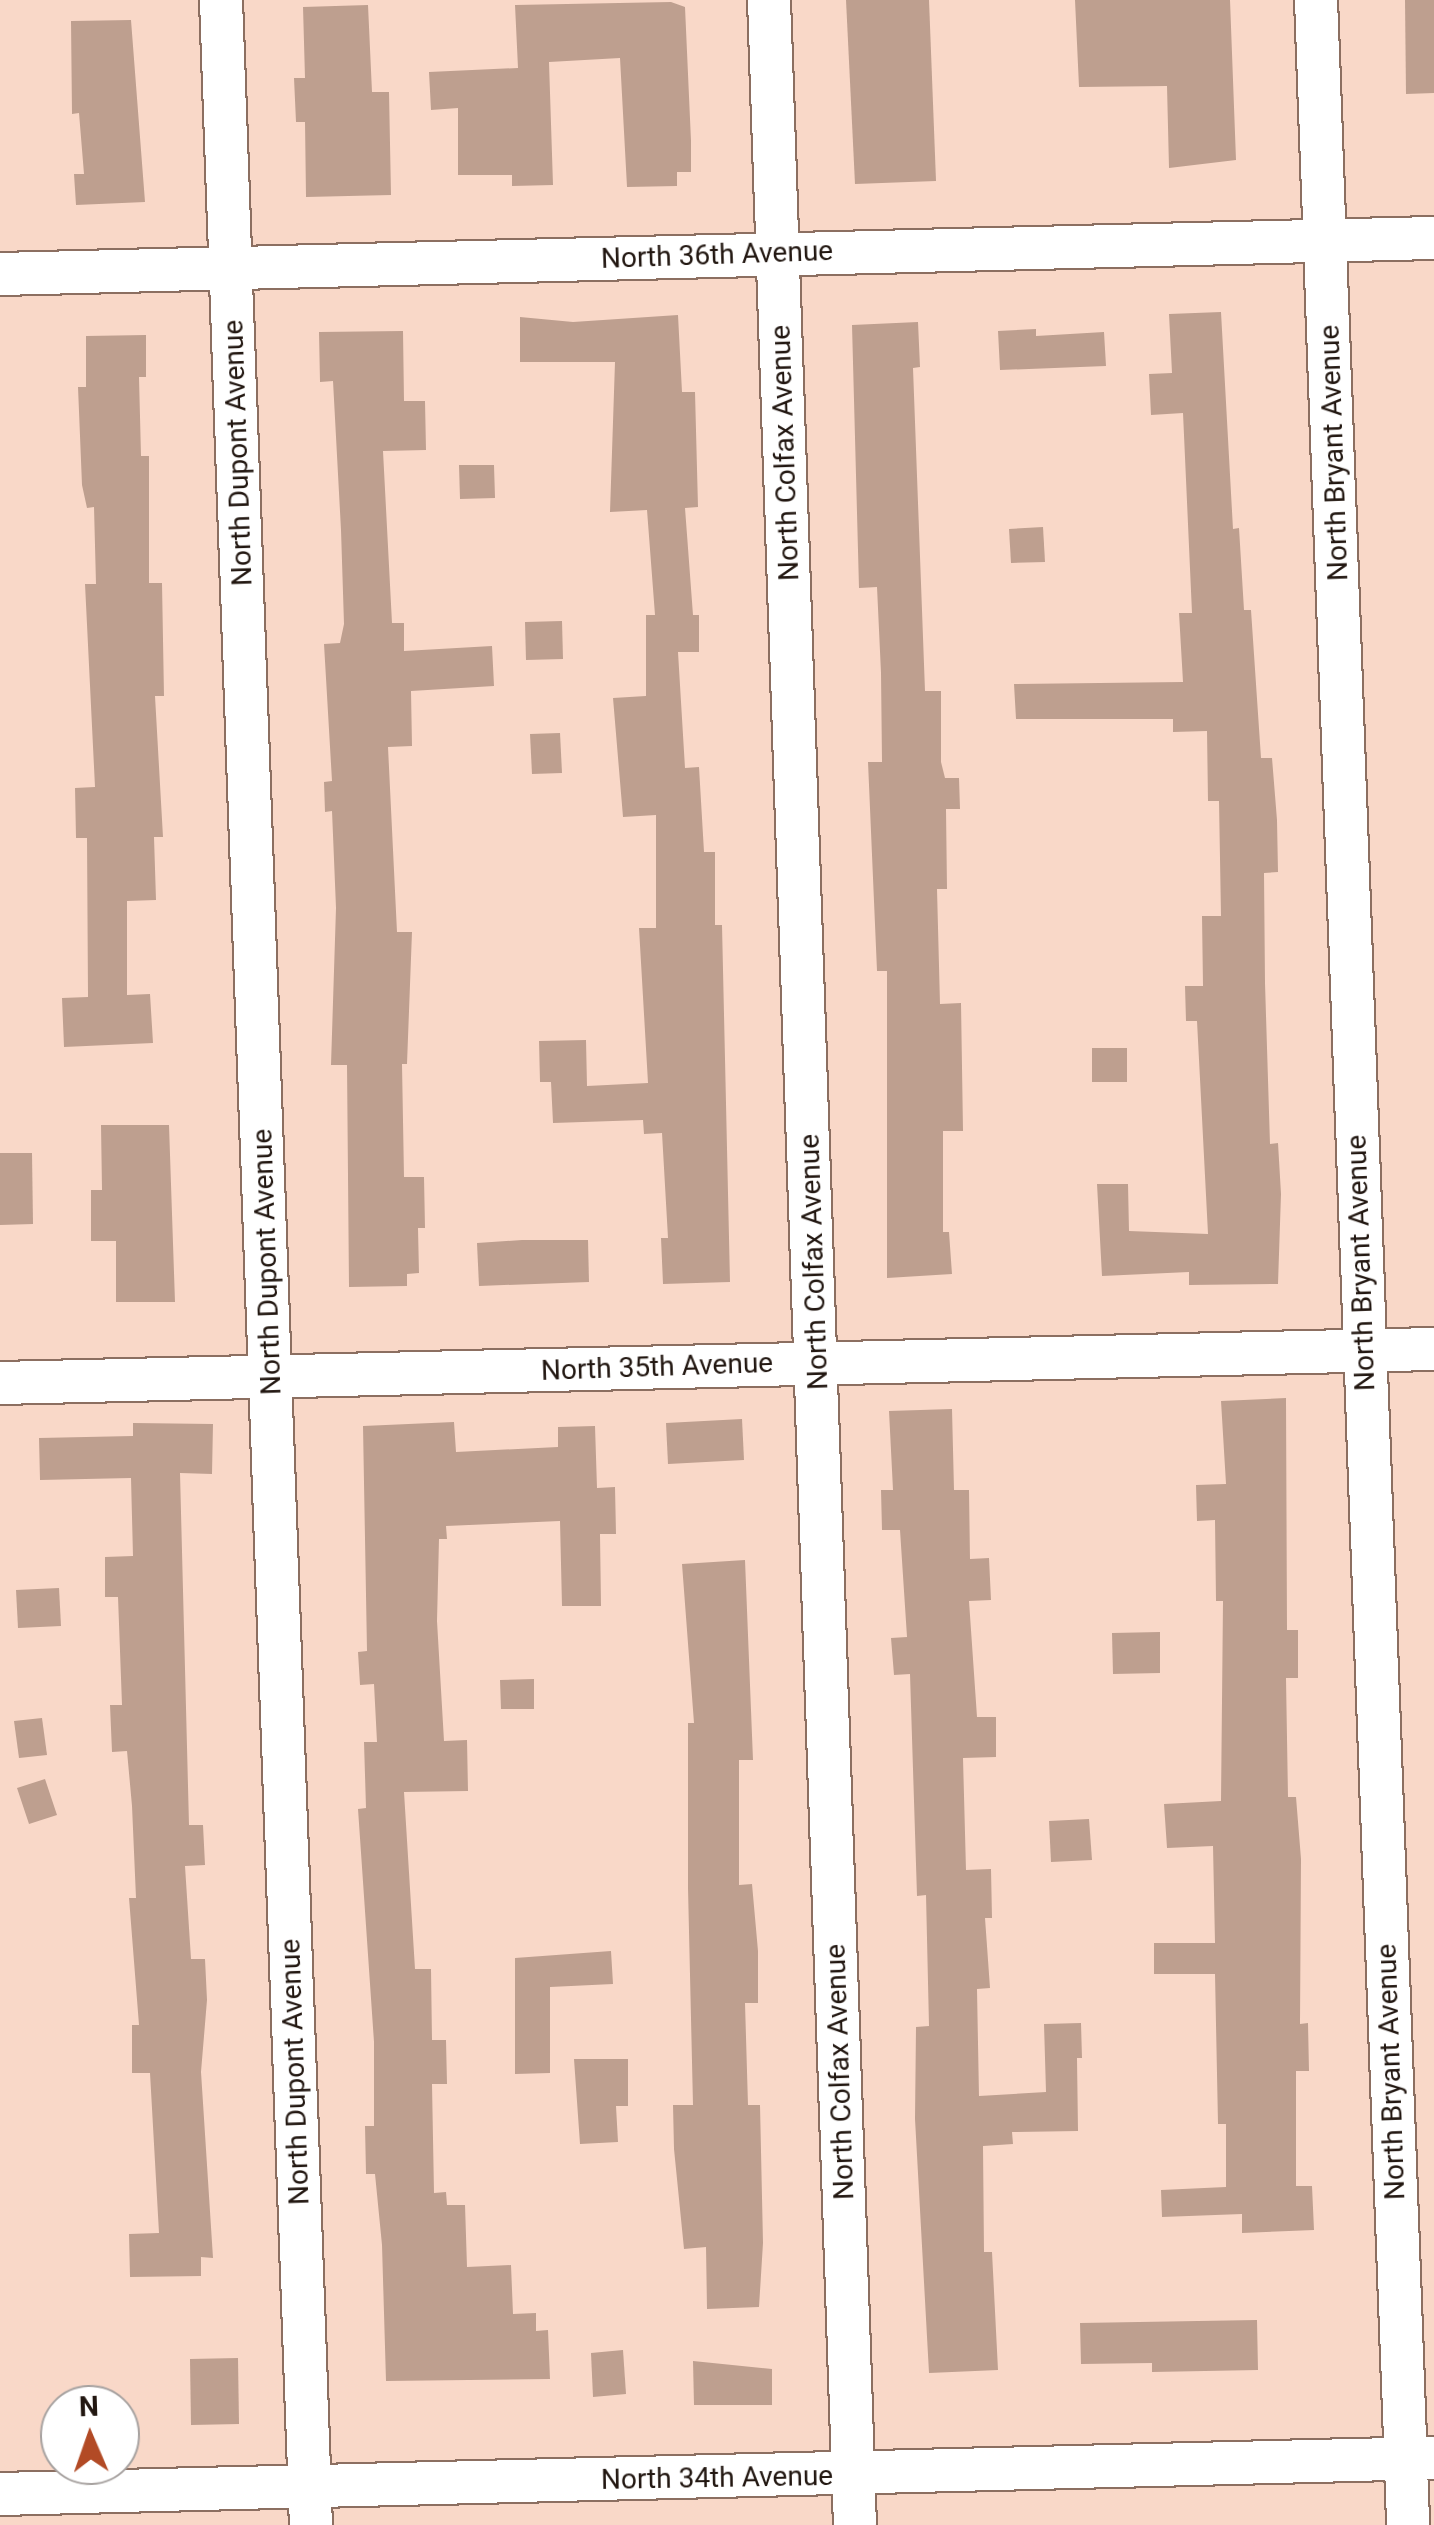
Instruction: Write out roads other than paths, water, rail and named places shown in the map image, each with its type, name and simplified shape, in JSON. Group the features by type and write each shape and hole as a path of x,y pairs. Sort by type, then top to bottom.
{"street":[{"name":"North Dupont Avenue","path":"221,0 310,2507"},
{"name":"North Colfax Avenue","path":"769,0 855,2525"},
{"name":"North Bryant Avenue","path":"1316,0 1364,1352 1420,2458 1408,2525"},
{"name":"North 36th Avenue","path":"0,274 1434,238"},
{"name":"North 35th Avenue","path":"0,1384 818,1361 1434,1349"},
{"name":"North 34th Avenue","path":"0,2494 310,2507 853,2476 1420,2458"}]}
